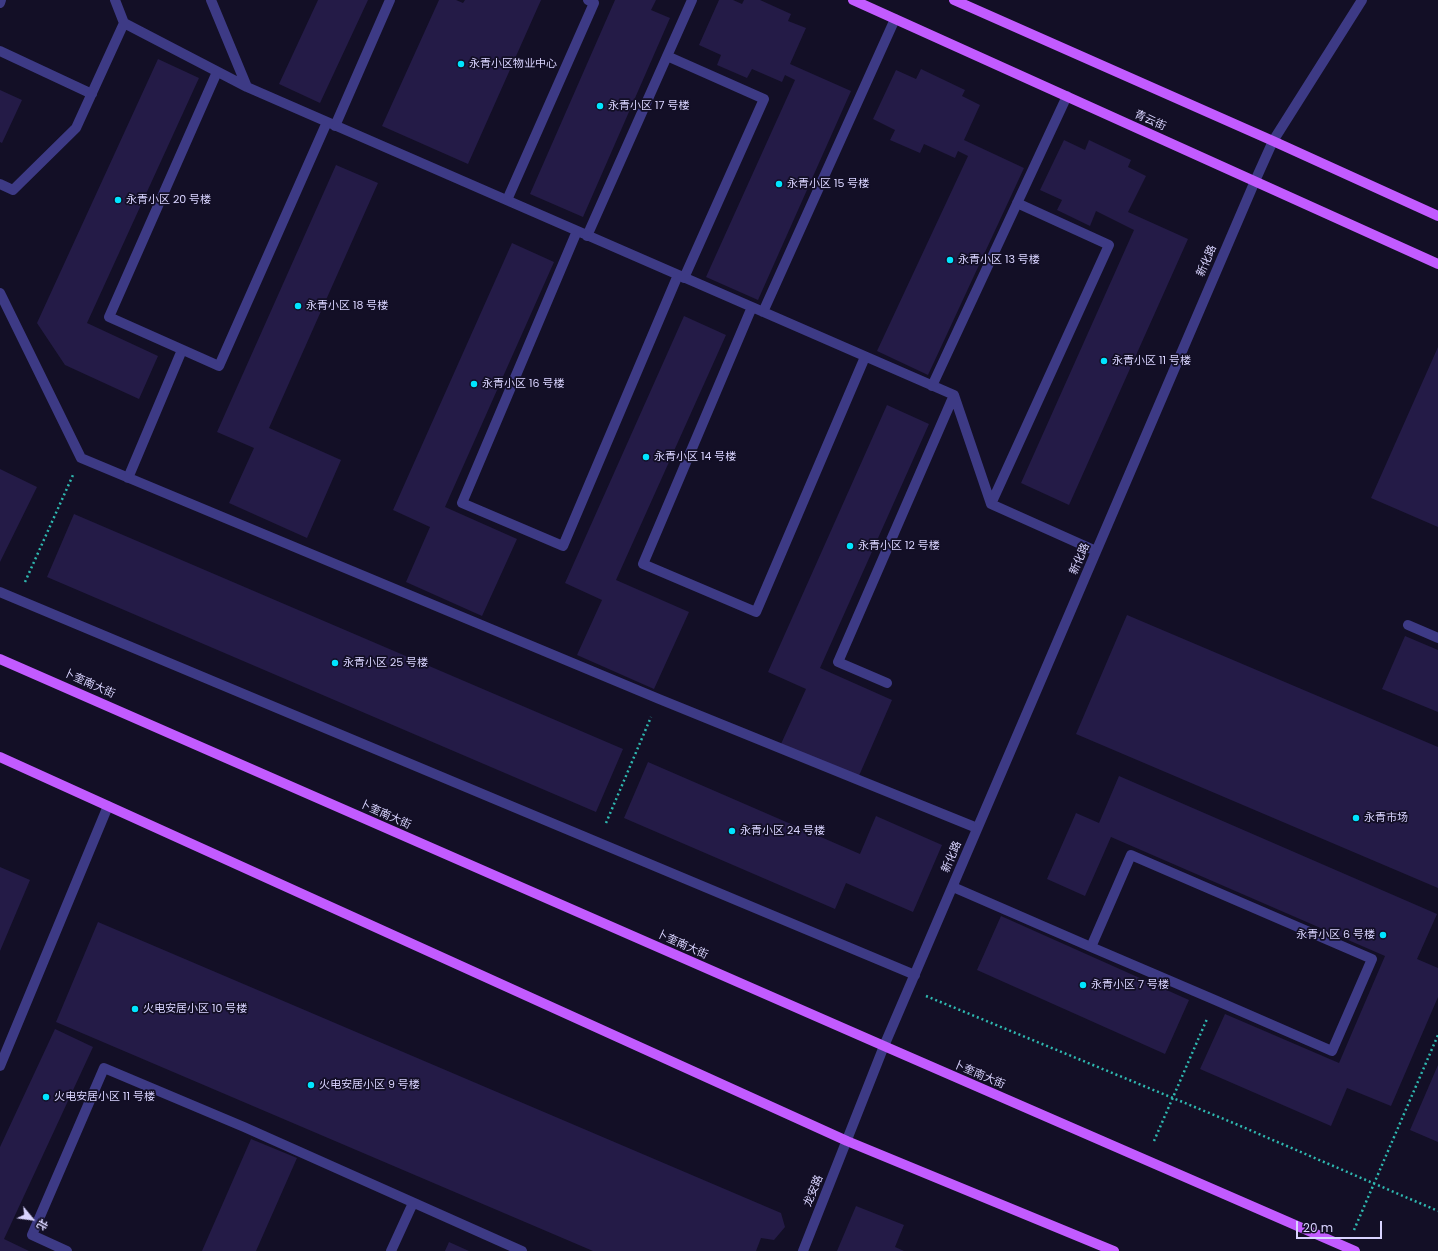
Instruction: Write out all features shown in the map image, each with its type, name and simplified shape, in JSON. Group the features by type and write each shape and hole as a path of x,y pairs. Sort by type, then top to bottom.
{"main road":[{"name":"青云街","path":"853,0 1438,264"},
{"path":"954,0 1273,141 1438,216"},
{"name":"卜奎南大街","path":"0,659 1351,1249"},
{"path":"0,757 847,1141 1114,1251"}],"street":[{"path":"115,0 124,23 248,87 954,395 991,504 1096,551"},
{"path":"211,0 248,87"},
{"path":"218,72 109,317 219,366 390,0"},
{"path":"507,200 594,3 588,0"},
{"path":"587,236 692,0"},
{"name":"新化路","path":"847,1141 908,989 1273,141 1362,0"},
{"path":"762,312 895,19"},
{"path":"0,184 13,190 76,128 124,23"},
{"path":"0,51 92,94"},
{"path":"577,231 462,503 563,546 681,276 764,99 668,56"},
{"path":"932,386 1067,96"},
{"path":"991,504 1109,245 1017,203"},
{"path":"0,294 81,458 659,698 977,828"},
{"path":"752,307 643,564 756,612 865,357"},
{"path":"128,478 182,350"},
{"path":"887,683 838,662 954,395"},
{"path":"0,592 915,974"},
{"path":"1408,625 1438,638"},
{"path":"0,1066 108,806"},
{"path":"952,887 1091,947 1215,1000 1332,1051 1372,959 1131,855 1091,947"},
{"path":"67,1251 32,1235 104,1068 244,1127 522,1251"},
{"name":"龙安路","path":"803,1251 847,1141"},
{"path":"391,1251 412,1203"}],"path":[{"path":"17,599 81,458"},
{"path":"598,842 659,698"},
{"path":"908,989 1172,1098 1438,1211"},
{"path":"1146,1160 1215,1000"},
{"path":"1351,1249 1374,1183 1438,1036"}],"building":[{"path":"318,0 368,0 320,103 279,84"},
{"name":"永青小区物业中心","path":"439,0 456,0 463,3 465,0 541,0 468,164 382,126"},
{"name":"永青小区 17 号楼","path":"615,0 656,0 651,10 670,18 583,217 530,194"},
{"name":"永青小区 15 号楼","path":"719,0 733,0 742,4 744,0 760,0 791,14 788,21 806,28 790,64 851,91 758,300 706,277 795,80 785,75 782,82 752,69 747,78 717,65 721,55 699,45"},
{"name":"永青小区 20 号楼","path":"158,59 199,78 87,323 158,356 139,399 65,365 37,323"},
{"name":"永青小区 13 号楼","path":"921,69 965,90 962,96 980,105 964,140 1024,168 928,375 877,351 968,156 958,151 955,158 924,144 920,153 890,140 895,130 873,119 896,70 916,79"},
{"path":"0,90 22,100 2,143 0,142"},
{"name":"永青小区 11 号楼","path":"1064,140 1085,150 1089,140 1131,160 1128,167 1146,176 1128,212 1188,239 1069,505 1021,483 1134,230 1096,211 1090,226 1057,210 1062,200 1040,190"},
{"name":"永青小区 18 号楼","path":"336,165 378,183 269,428 341,460 307,538 229,503 254,448 217,432"},
{"name":"永青小区 16 号楼","path":"512,243 554,262 445,507 517,539 482,616 406,582 430,527 393,510"},
{"name":"永青小区 14 号楼","path":"684,316 726,335 616,580 689,612 654,689 577,655 602,600 565,583"},
{"path":"1438,347 1438,527 1371,498"},
{"name":"永青小区 12 号楼","path":"887,405 929,424 820,668 892,700 858,778 781,744 806,689 768,672"},
{"path":"0,469 37,487 0,562"},
{"name":"永青小区 25 号楼","path":"74,514 623,749 596,812 47,577"},
{"name":"永青市场","path":"1127,615 1438,747 1438,888 1076,734"},
{"path":"1405,636 1438,650 1438,712 1382,689"},
{"name":"永青小区 24 号楼","path":"648,762 860,854 876,816 942,845 913,912 846,883 835,909 624,818"},
{"name":"永青小区 6 号楼","path":"1119,776 1437,914 1417,959 1438,968 1438,997 1391,1106 1347,1088 1331,1126 1200,1069 1225,1014 1339,1063 1385,956 1111,837 1085,896 1047,879 1076,813 1099,823"},
{"path":"0,867 30,880 0,951"},
{"name":"永青小区 7 号楼","path":"1001,916 1189,1000 1165,1054 977,970"},
{"path":"98,922 781,1213 785,1227 774,1240 761,1238 756,1251 593,1251 56,1022"},
{"name":"火电安居小区 11 号楼","path":"55,1029 93,1047 4,1239 29,1251 0,1251 0,1147"},
{"path":"1438,1065 1438,1142 1410,1130"},
{"path":"251,1139 297,1158 256,1251 202,1251"},
{"path":"856,1206 904,1225 895,1247 904,1251 837,1251"},
{"path":"449,1242 469,1251 445,1251"}],"place":[{"name":"永青小区物业中心","path":"461,64"},
{"name":"永青小区 17 号楼","path":"600,106"},
{"name":"永青小区 15 号楼","path":"779,184"},
{"name":"永青小区 20 号楼","path":"118,200"},
{"name":"永青小区 13 号楼","path":"950,260"},
{"name":"永青小区 18 号楼","path":"298,306"},
{"name":"永青小区 11 号楼","path":"1104,361"},
{"name":"永青小区 16 号楼","path":"474,384"},
{"name":"永青小区 14 号楼","path":"646,457"},
{"name":"永青小区 12 号楼","path":"850,546"},
{"name":"永青小区 25 号楼","path":"335,663"},
{"name":"永青市场","path":"1356,818"},
{"name":"永青小区 24 号楼","path":"732,831"},
{"name":"永青小区 6 号楼","path":"1383,935"},
{"name":"永青小区 7 号楼","path":"1083,985"},
{"name":"火电安居小区 10 号楼","path":"135,1009"},
{"name":"火电安居小区 9 号楼","path":"311,1085"},
{"name":"火电安居小区 11 号楼","path":"46,1097"}]}
